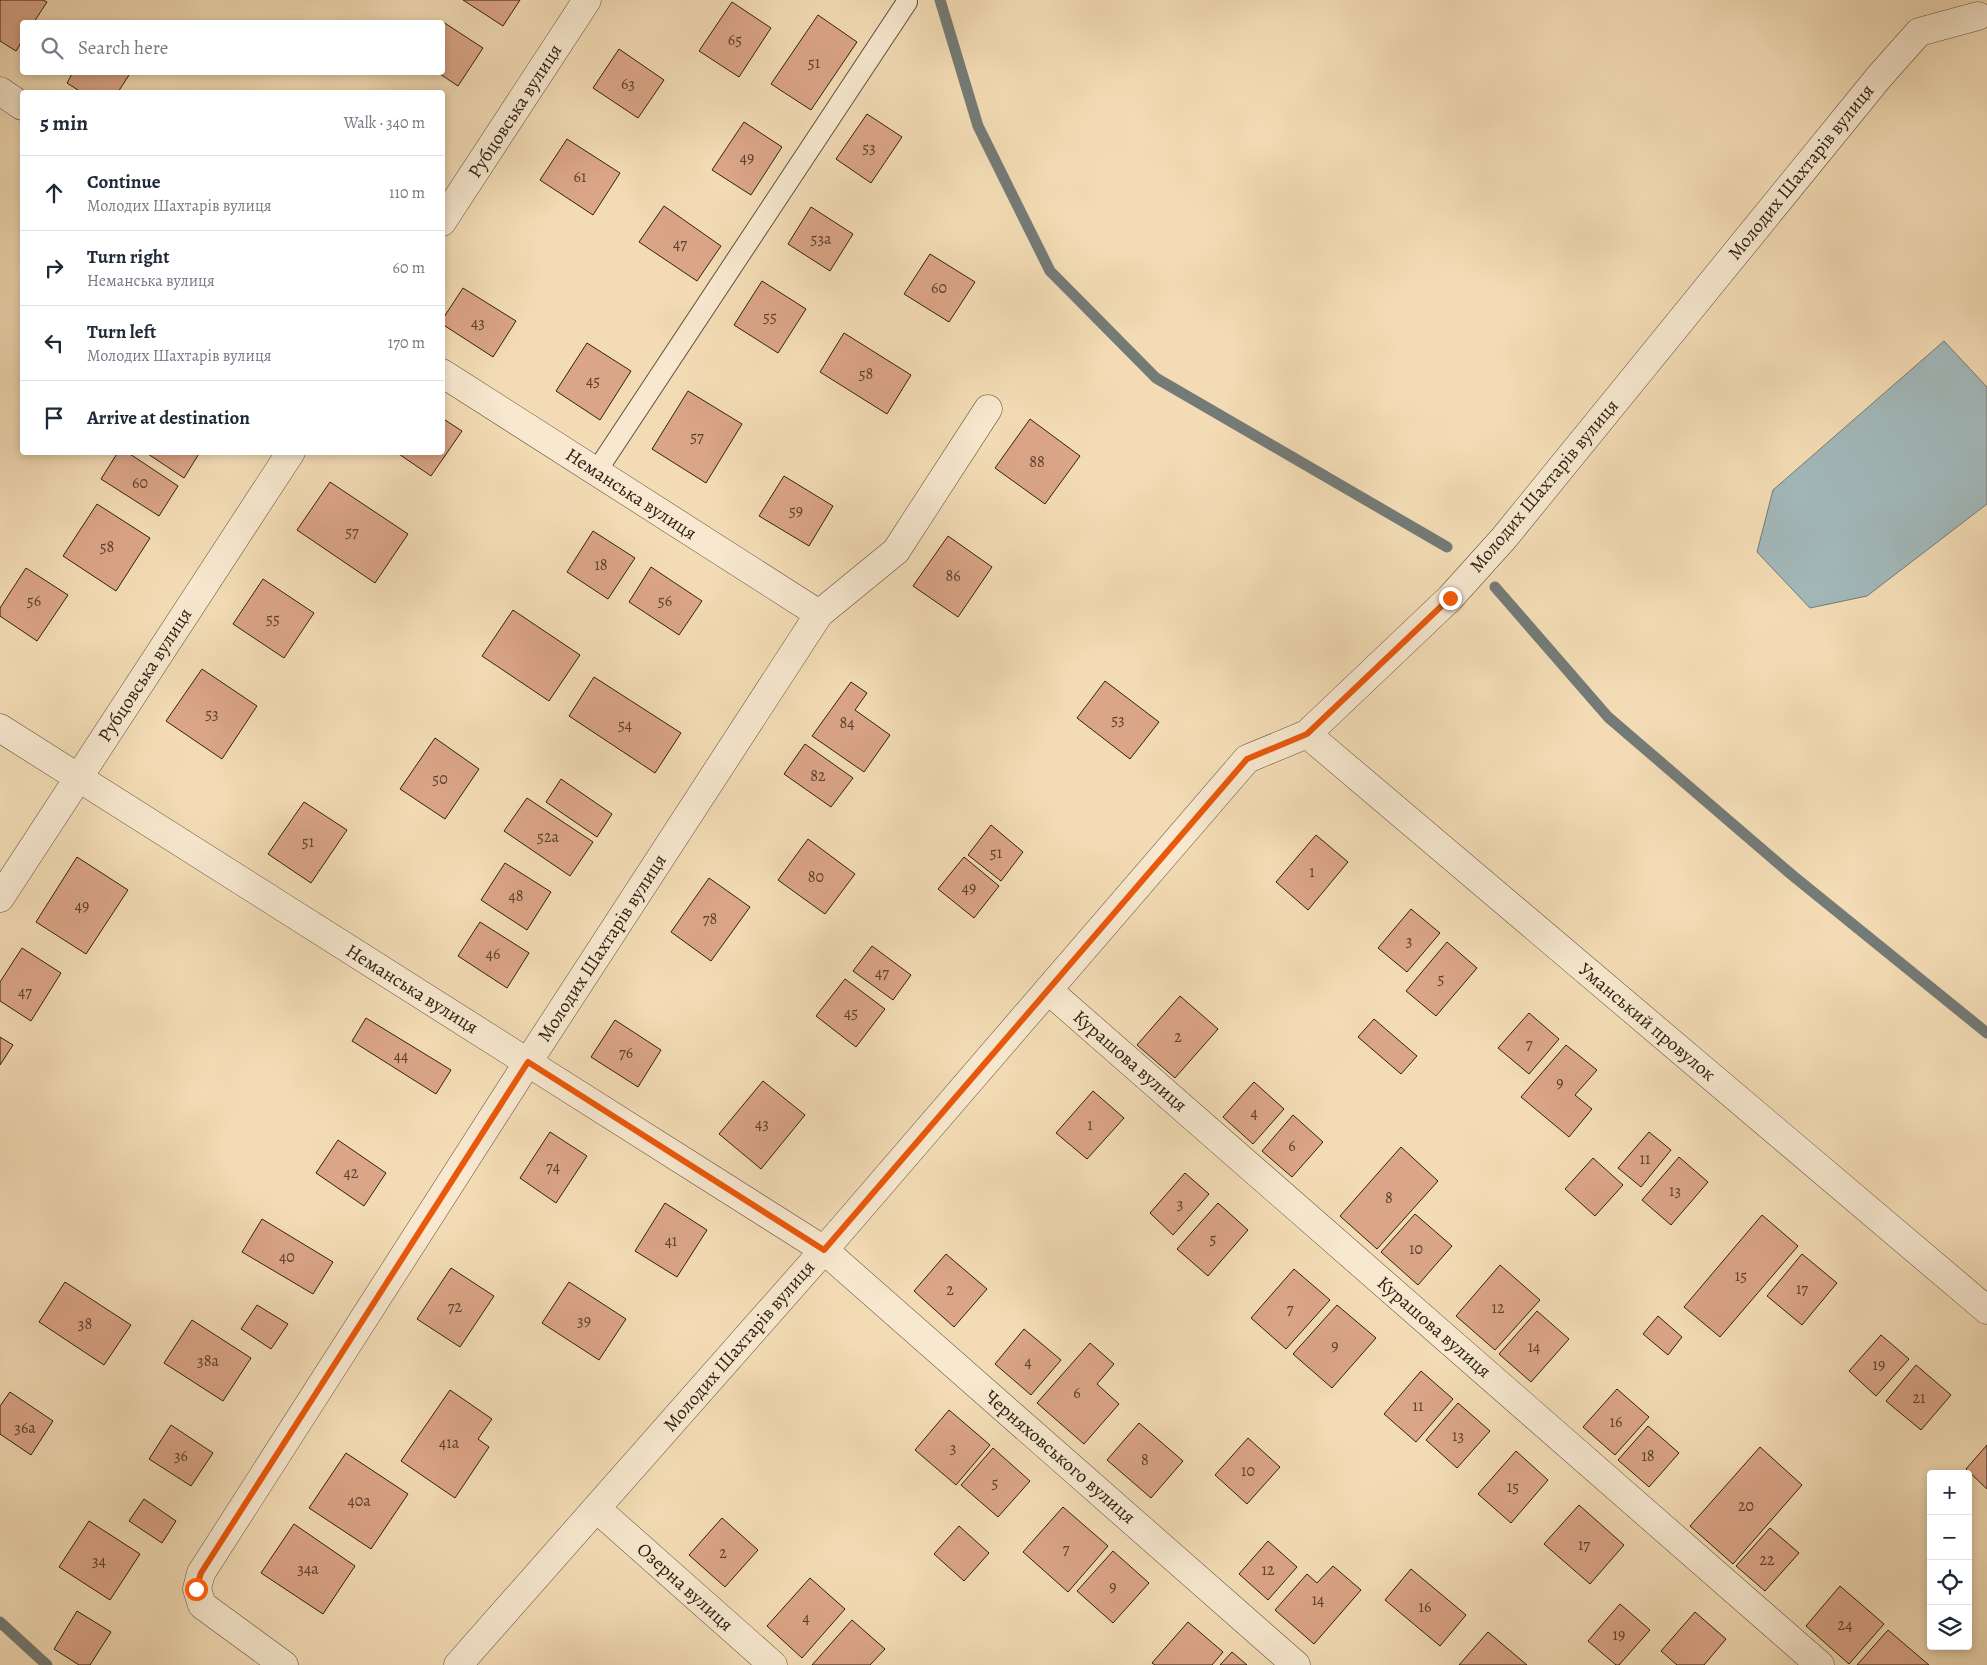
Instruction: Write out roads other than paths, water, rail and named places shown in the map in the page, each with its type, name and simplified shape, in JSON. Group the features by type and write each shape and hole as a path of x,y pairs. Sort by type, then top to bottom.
{"street":[{"name":"Рубцовська вулиця","path":"445,217 587,0"},
{"name":"Молодих Шахтарів вулиця","path":"458,1665 824,1250 1247,759 1307,734 1450,598 1504,538 1879,76 1919,32 1981,13"},
{"path":"0,91 20,105"},
{"name":"Неманська вулиця","path":"445,375 819,614"},
{"name":"Молодих Шахтарів вулиця","path":"284,1665 202,1605 196,1589 201,1573 528,1062 819,614 896,551 988,409"},
{"name":"Рубцовська вулиця","path":"0,898 289,455"},
{"name":"Неманська вулиця","path":"0,728 824,1250"},
{"name":"Уманський провулок","path":"1307,734 1987,1310"},
{"name":"Курашова вулиця","path":"1048,990 1820,1665"},
{"name":"Черняховського вулиця","path":"824,1250 1296,1665"},
{"name":"Озерна вулиця","path":"597,1509 773,1665"}],"lane":[{"path":"596,472 907,2"}],"waterway":[{"path":"940,0 978,126 1050,271 1156,378 1447,547"},
{"path":"1495,587 1608,717 1792,875 1987,1033"},
{"path":"0,1622 47,1665"}]}
